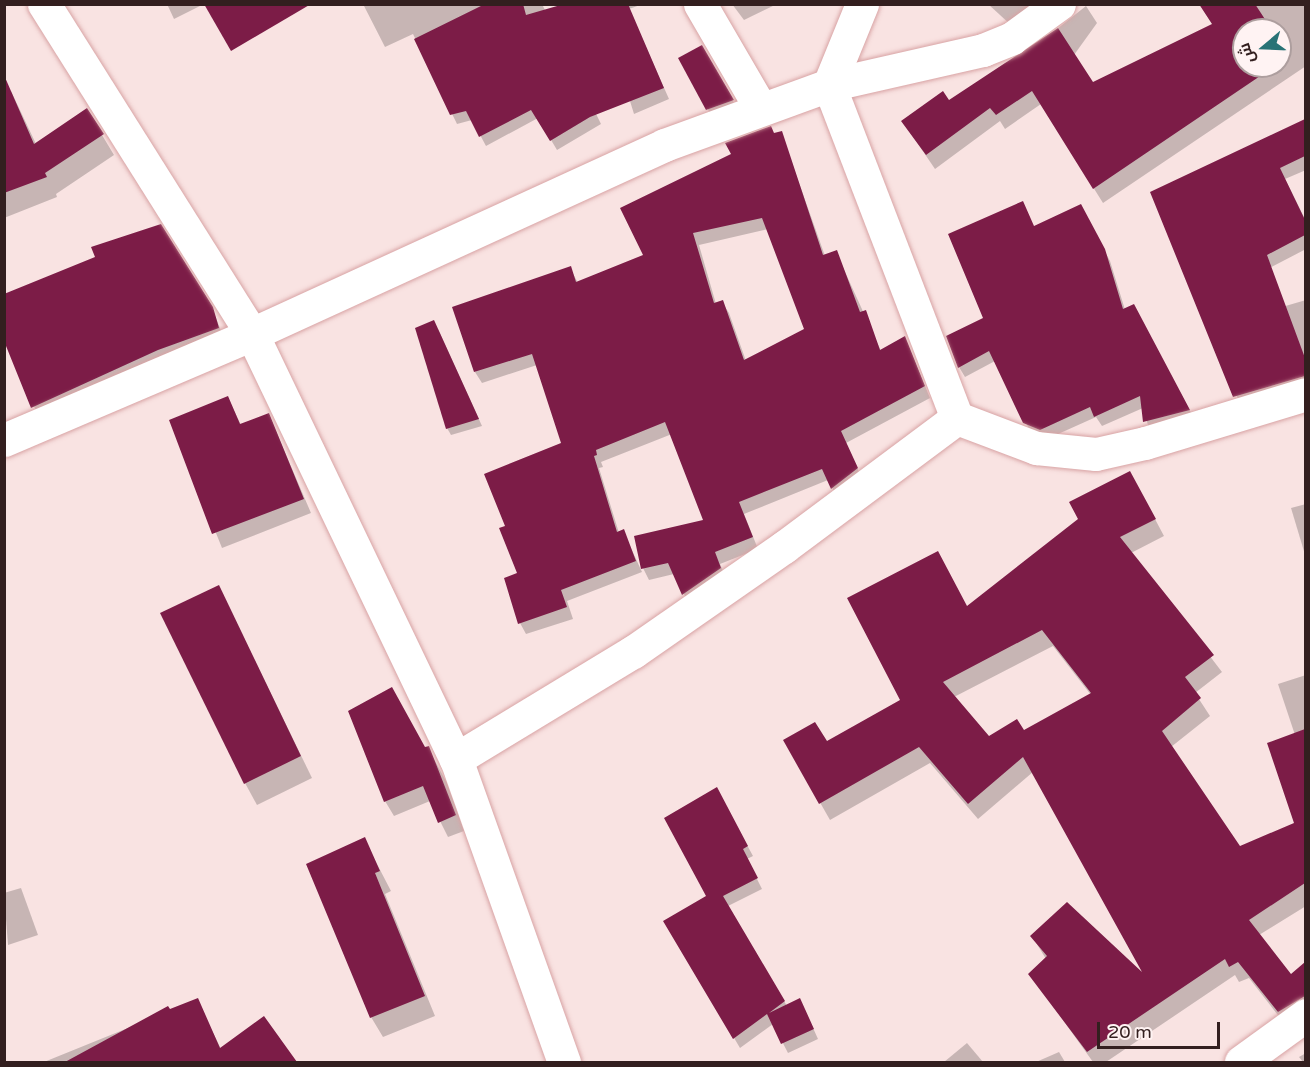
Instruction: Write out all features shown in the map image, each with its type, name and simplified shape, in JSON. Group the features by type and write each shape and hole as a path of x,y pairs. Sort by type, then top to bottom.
{"street":[{"path":"44,4 252,334 456,759 564,1062"},
{"path":"700,4 760,107"},
{"path":"862,4 829,85 957,418 1036,448 1096,454 1145,443 1305,394"},
{"path":"4,441 252,334 664,145 760,107 829,85 983,51 1012,38 1059,4"},
{"path":"456,759 633,652 784,547 957,418"},
{"path":"1241,1062 1305,1014"}],"building":[{"path":"204,4 311,4 231,51"},
{"path":"485,4 523,4 526,15 564,4 628,4 664,88 590,117 550,141 531,110 479,137 466,111 450,115 414,39"},
{"path":"1199,4 1255,4 1264,18 1232,18 1232,78 1257,78 1093,189 1032,91 996,115 990,108 926,155 901,121 943,91 949,100 1058,28 1093,82 1212,24"},
{"path":"702,45 734,100 706,110 678,58"},
{"path":"4,75 34,144 87,108 104,134 45,173 47,177 4,193"},
{"path":"1305,119 1305,156 1280,168 1305,220 1305,235 1267,255 1305,358 1305,376 1233,397 1150,192"},
{"path":"771,126 774,133 782,131 823,255 837,250 860,312 866,310 880,350 905,336 925,386 841,431 858,468 831,489 822,469 739,502 753,537 715,552 721,568 682,595 668,563 641,569 634,536 703,520 665,422 596,450 597,455 594,456 617,532 624,529 636,561 561,590 567,607 518,624 504,578 517,573 499,528 505,526 484,474 561,443 532,354 474,372 452,307 571,266 576,282 643,255 620,208 731,154 725,143","holes":["762,218 804,329 744,360 723,300 714,303 693,233"]},
{"path":"1023,201 1034,226 1081,204 1105,249 1123,309 1134,304 1190,410 1143,422 1140,396 1094,417 1090,407 1040,430 1023,423 989,351 958,368 946,336 983,318 948,234"},
{"path":"161,224 213,307 219,328 158,350 31,408 4,341 4,294 95,257 91,247"},
{"path":"434,320 479,419 446,429 415,328"},
{"path":"228,396 240,424 269,413 304,499 212,534 169,420"},
{"path":"1130,471 1156,519 1120,537 1214,655 1185,677 1201,698 1162,731 1240,846 1294,823 1267,743 1305,729 1305,883 1249,920 1291,974 1305,962 1305,996 1278,1012 1238,962 1229,967 1225,959 1087,1052 1028,974 1047,956 1030,936 1067,902 1142,972 1023,757 968,804 919,747 819,804 783,740 815,722 827,741 900,700 847,598 938,551 967,606 1078,519 1069,502","holes":["1042,630 1091,693 1024,730 1017,719 989,736 943,682"]},
{"path":"219,585 301,756 244,784 160,613"},
{"path":"392,687 425,747 429,746 456,815 438,823 423,786 384,802 348,711"},
{"path":"717,787 748,846 743,849 758,878 723,896 785,1001 769,1013 800,998 814,1029 781,1044 767,1014 733,1039 663,921 706,896 664,818"},
{"path":"365,837 380,871 375,873 425,996 370,1018 306,864"},
{"path":"198,998 220,1048 264,1016 297,1062 65,1062 168,1006 170,1009"}]}
